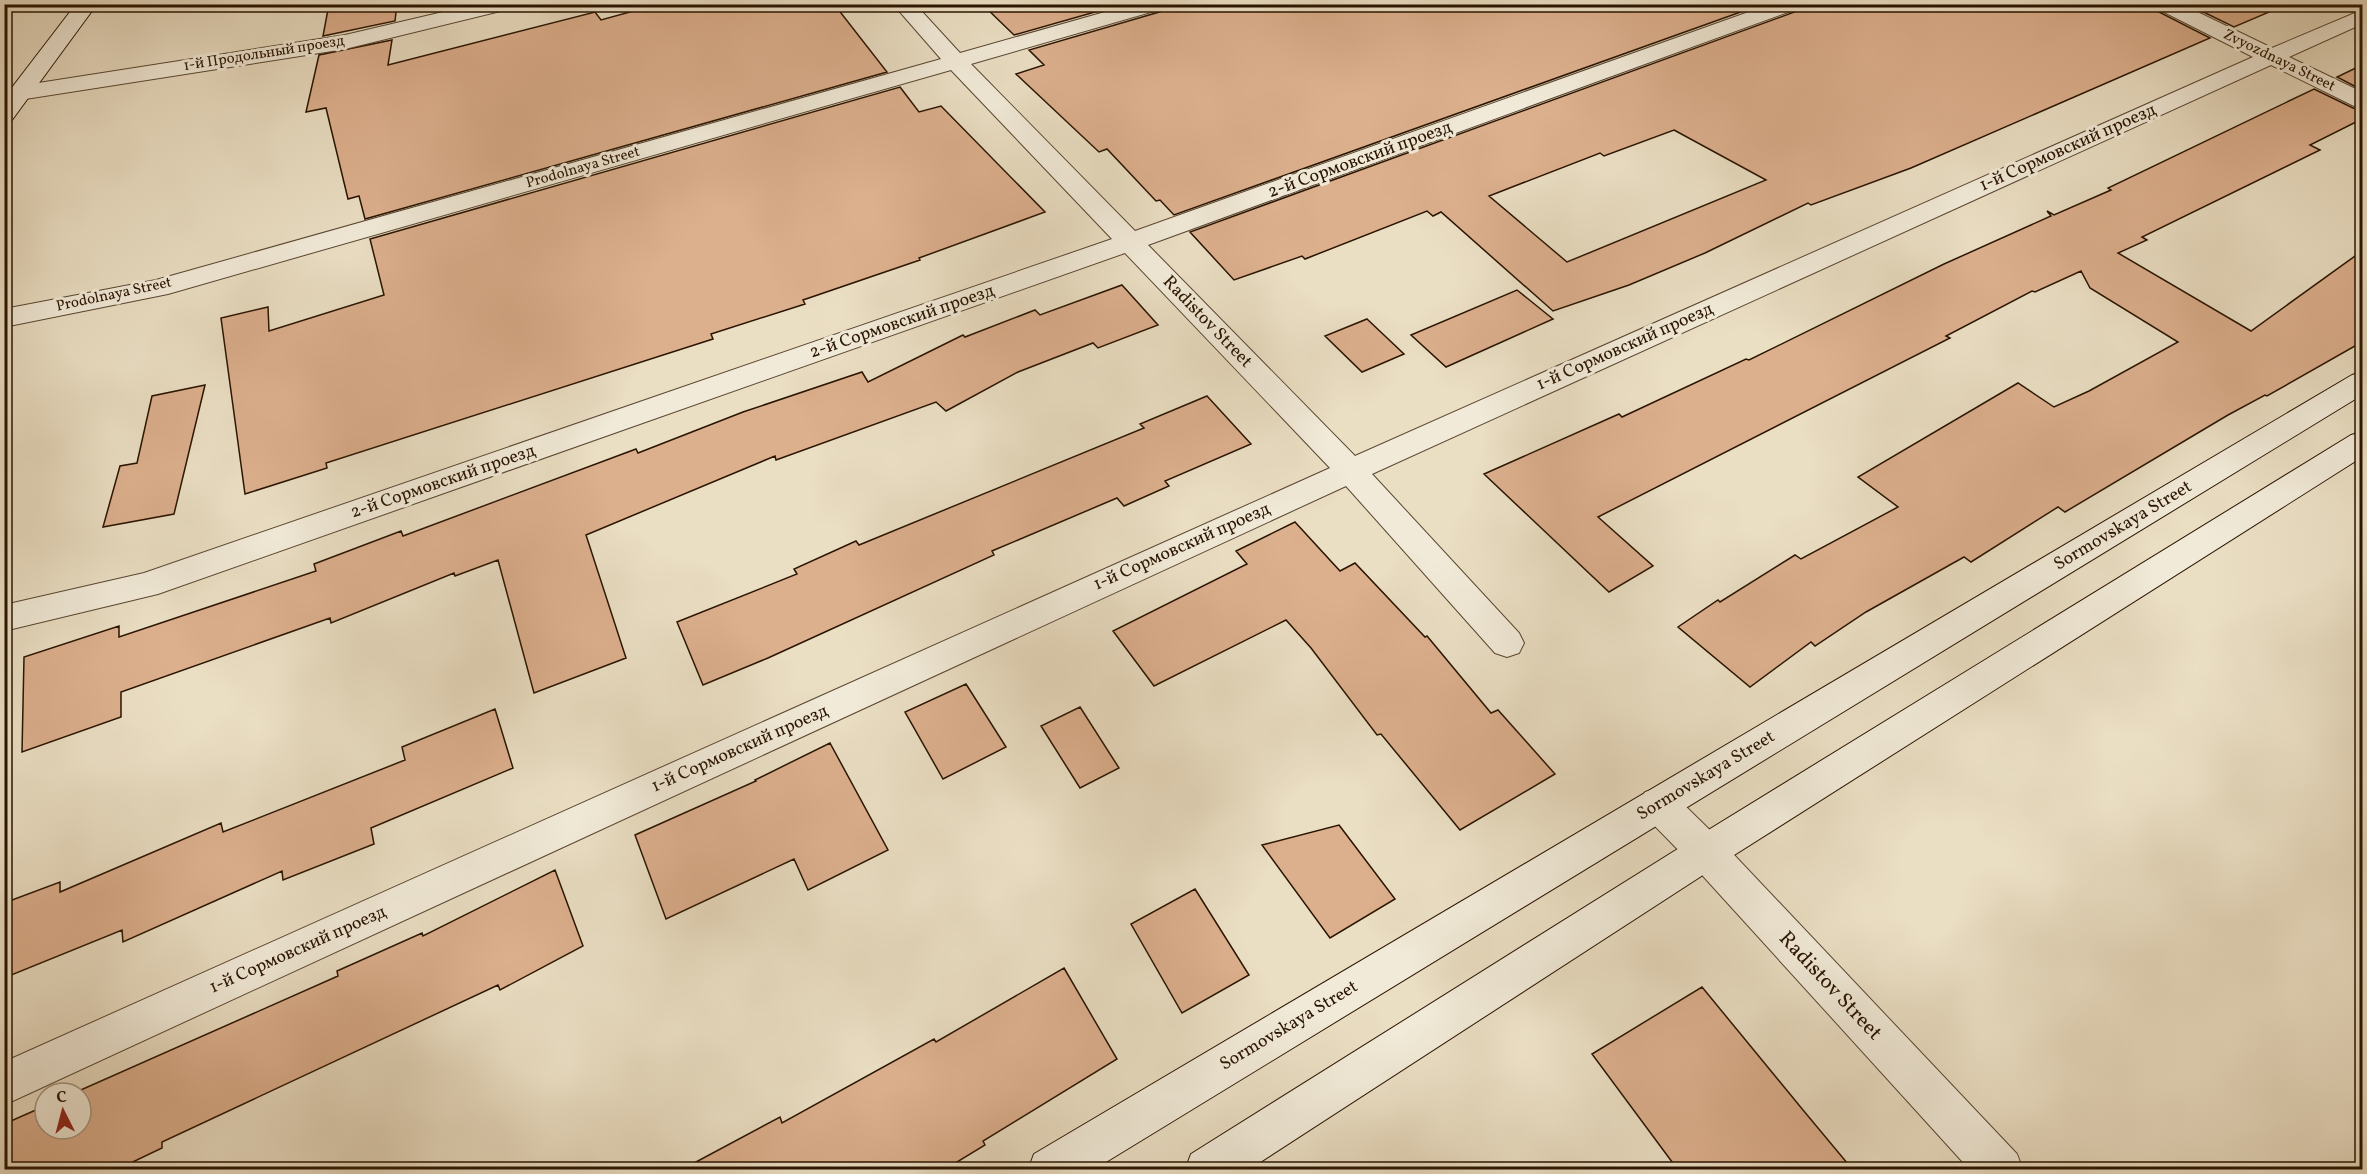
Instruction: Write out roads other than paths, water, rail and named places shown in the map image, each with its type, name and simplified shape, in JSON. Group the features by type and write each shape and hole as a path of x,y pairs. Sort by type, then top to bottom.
{"street":[{"path":"4,115 87,4"},
{"name":"1-й Продольный проезд","path":"19,93 345,42 506,4"},
{"name":"Radistov Street","path":"903,4 956,62 1350,471 1507,643"},
{"name":"Prodolnaya Street","path":"4,318 158,288 1158,4"},
{"name":"2-й Сормовский проезд","path":"4,618 146,585 1130,242 1792,4"},
{"name":"Zvyozdnaya Street","path":"2163,4 2362,101"},
{"name":"1-й Сормовский проезд","path":"4,1084 1350,471 2362,16"},
{"name":"Sormovskaya Street","path":"1050,1170 2362,382"},
{"path":"1207,1170 1706,852 2362,443"},
{"name":"Radistov Street","path":"1658,804 1706,852 2001,1170"}]}
